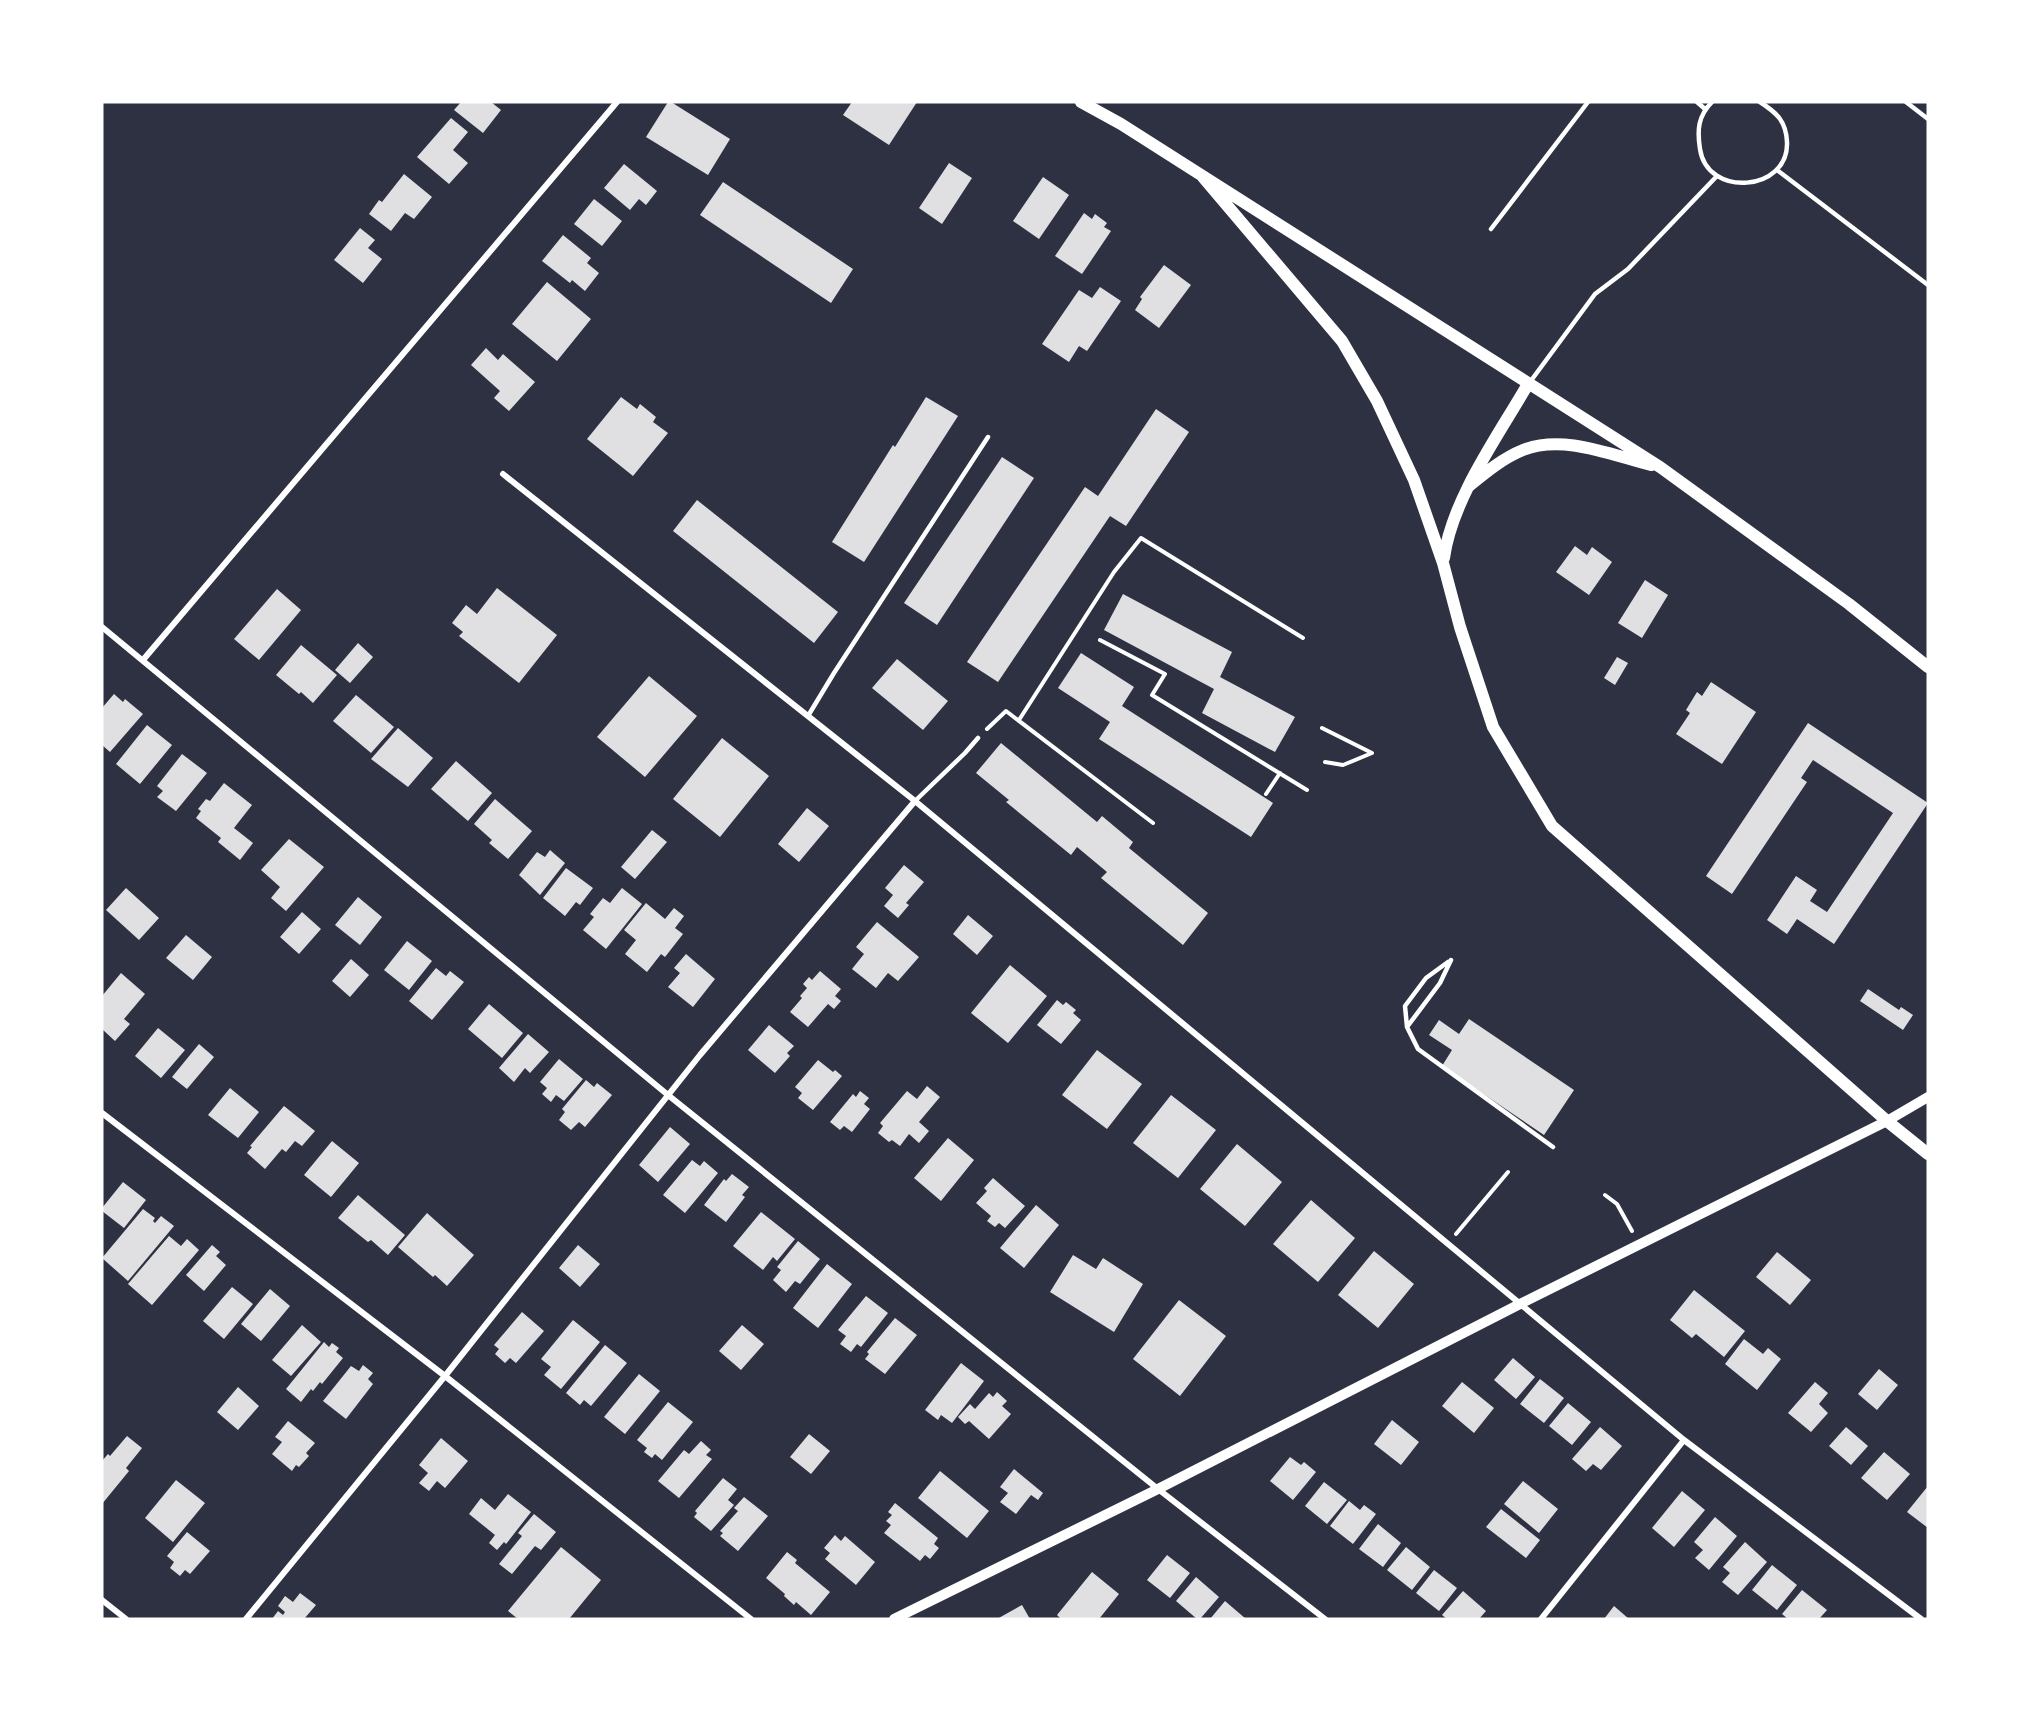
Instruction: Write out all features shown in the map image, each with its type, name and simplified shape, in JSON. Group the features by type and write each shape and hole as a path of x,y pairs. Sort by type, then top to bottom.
{"main road":[{"path":"1081,102 1122,124 1660,467 1849,604 1928,667"},
{"path":"1203,177 1342,341 1377,401 1414,480 1443,563 1460,627 1493,727 1552,826 1887,1121 1928,1154"},
{"path":"1443,563 1451,527 1469,486 1528,384"},
{"path":"1469,486 1495,466 1523,450 1545,444 1570,445 1660,467"}],"street":[{"path":"143,660 617,102"},
{"path":"502,474 915,801 1684,1440 1921,1619"},
{"path":"102,627 668,1095 1158,1489 1324,1619"},
{"path":"246,1619 445,1376 668,1095 915,801"},
{"path":"894,1619 1158,1489 1520,1304 1887,1121 1928,1097"},
{"path":"102,1113 445,1376 751,1619"},
{"path":"1541,1619 1684,1440"},
{"path":"102,1600 126,1619"}],"lane":[{"path":"1491,229 1588,102"},
{"path":"1697,102 1705,109"},
{"path":"1712,102 1705,109 1699,122 1698,137 1701,159 1716,177 1739,184 1758,182 1777,170 1785,158 1786,130 1776,112 1760,102"},
{"path":"1906,102 1928,119"},
{"path":"1777,170 1928,285"},
{"path":"1528,384 1595,294 1628,269 1716,177"},
{"path":"808,716 988,437"},
{"path":"915,801 978,738"},
{"path":"1407,1027 1440,983 1450,960 1426,978 1405,1006 1407,1027 1418,1049 1553,1147"}],"path":[{"path":"1019,720 1114,572 1141,538 1303,638"},
{"path":"1100,640 1165,674 1152,695 1307,790"},
{"path":"978,738 1005,711 1153,823"},
{"path":"1322,728 1372,753 1343,765 1325,762"},
{"path":"1266,794 1280,773"},
{"path":"1448,1244 1508,1172"},
{"path":"1605,1195 1617,1204 1639,1245"}],"building":[{"path":"461,102 491,102 501,110 483,133 454,110"},
{"path":"668,102 730,139 708,175 646,137"},
{"path":"852,102 917,102 889,145 843,115"},
{"path":"451,118 468,132 453,150 468,163 449,184 417,157"},
{"path":"949,163 972,178 942,224 919,208"},
{"path":"624,164 657,191 646,205 639,199 630,210 604,188"},
{"path":"404,174 432,197 414,219 405,213 391,231 369,214 379,200 382,202"},
{"path":"1043,177 1069,195 1039,239 1013,221"},
{"path":"723,182 853,269 831,303 700,215"},
{"path":"594,199 622,221 602,246 574,224"},
{"path":"1084,213 1092,219 1095,214 1107,223 1104,227 1111,231 1082,274 1055,256"},
{"path":"360,228 375,240 368,248 382,259 363,283 334,260"},
{"path":"563,235 591,258 587,263 599,273 585,291 572,280 570,283 542,261"},
{"path":"1164,265 1191,285 1159,328 1135,310 1142,299 1140,297"},
{"path":"547,282 591,319 557,361 512,324"},
{"path":"1100,287 1121,301 1087,351 1079,346 1069,362 1042,344 1079,290 1092,298"},
{"path":"486,348 498,360 503,354 535,382 509,411 494,398 500,391 471,365"},
{"path":"621,397 637,409 640,404 656,417 653,422 668,433 633,476 587,439"},
{"path":"926,397 958,416 864,562 832,542"},
{"path":"1156,409 1189,432 1126,526 1110,516 998,682 967,662 1085,487 1098,496"},
{"path":"1002,457 1034,478 937,625 904,603"},
{"path":"697,500 838,612 814,643 673,531"},
{"path":"1575,546 1587,555 1592,547 1612,562 1589,595 1556,572"},
{"path":"1645,580 1668,595 1642,638 1618,623"},
{"path":"497,588 557,635 519,683 459,636 463,632 452,623 466,605 477,614"},
{"path":"277,589 301,610 259,660 234,639"},
{"path":"1123,594 1232,652 1220,677 1295,717 1275,752 1202,713 1214,689 1104,630"},
{"path":"358,643 373,657 350,683 335,670"},
{"path":"301,645 337,675 313,703 276,675"},
{"path":"1081,653 1134,687 1122,706 1273,803 1251,837 1099,739 1110,722 1058,688"},
{"path":"1617,657 1628,663 1615,685 1604,678"},
{"path":"897,659 948,701 923,730 872,688"},
{"path":"649,676 697,716 645,777 597,737"},
{"path":"1711,682 1756,712 1722,764 1676,734 1690,713 1686,710 1697,692 1702,696"},
{"path":"114,694 123,702 125,699 143,714 110,752 102,745 102,708"},
{"path":"356,695 394,727 371,753 333,721"},
{"path":"1808,723 1928,803 1834,944 1797,919 1787,934 1767,920 1796,876 1817,890 1810,901 1827,912 1893,813 1813,760 1801,778 1807,782 1732,894 1706,876"},
{"path":"147,725 172,745 140,784 116,764"},
{"path":"398,728 433,758 408,787 371,759"},
{"path":"722,738 769,776 720,837 673,799"},
{"path":"1001,743 1097,822 1102,816 1133,842 1129,848 1208,913 1183,945 1101,878 1107,872 1077,847 1071,855 1006,802 1009,800 976,773"},
{"path":"182,754 207,773 176,811 157,797 163,791 157,786"},
{"path":"456,761 492,793 468,821 431,789"},
{"path":"224,783 252,805 234,828 253,843 240,860 218,842 221,838 196,818 201,811 198,809 206,799 210,801"},
{"path":"495,799 532,831 508,859 489,843 492,840 474,824"},
{"path":"807,808 829,826 799,862 778,844"},
{"path":"652,830 667,842 635,879 621,867"},
{"path":"289,839 324,867 286,911 271,898 280,887 261,870"},
{"path":"550,850 565,863 540,895 519,875 537,852 545,857"},
{"path":"904,865 924,882 906,903 909,905 898,918 884,906 893,895 885,888"},
{"path":"566,868 593,888 580,905 576,902 565,916 543,898"},
{"path":"126,888 159,918 139,940 106,910"},
{"path":"622,888 642,904 606,949 583,930 594,917 590,914 603,898 610,903"},
{"path":"358,897 382,917 360,945 335,925"},
{"path":"646,903 665,919 674,908 684,916 675,928 683,934 665,957 661,954 647,972 625,954 636,940 624,930"},
{"path":"302,912 321,929 299,954 280,937"},
{"path":"968,915 993,936 977,955 953,934"},
{"path":"877,922 919,957 898,981 888,973 876,988 852,969 864,954 856,947"},
{"path":"186,935 212,957 193,980 166,958"},
{"path":"407,941 432,961 409,990 384,970"},
{"path":"686,954 715,979 693,1007 668,987 680,973 674,968"},
{"path":"351,959 369,975 350,997 332,981"},
{"path":"1010,965 1047,996 1008,1043 971,1013"},
{"path":"436,968 446,976 450,971 464,982 432,1020 409,1001"},
{"path":"820,971 841,989 835,996 841,1001 834,1009 828,1004 808,1027 790,1012 807,988 803,984 809,977 812,980"},
{"path":"121,973 145,994 124,1019 130,1024 115,1041 102,1029 102,996"},
{"path":"1868,989 1899,1010 1901,1007 1913,1015 1903,1030 1860,1001"},
{"path":"1057,1000 1063,1005 1066,1002 1076,1010 1073,1013 1081,1020 1061,1044 1037,1025"},
{"path":"489,1004 523,1033 502,1058 468,1029"},
{"path":"1469,1019 1574,1090 1544,1135 1442,1066 1452,1050 1429,1035 1439,1020 1459,1034"},
{"path":"769,1025 794,1046 787,1053 790,1056 775,1073 748,1050"},
{"path":"158,1028 185,1050 161,1078 135,1056"},
{"path":"528,1034 549,1052 530,1073 525,1068 514,1082 499,1068"},
{"path":"199,1044 214,1057 187,1089 172,1077"},
{"path":"1097,1050 1142,1084 1107,1129 1062,1095"},
{"path":"559,1059 583,1079 564,1101 556,1095 551,1102 542,1094 547,1088 540,1082"},
{"path":"818,1060 842,1076 813,1110 798,1098 802,1093 795,1087"},
{"path":"586,1080 594,1087 597,1083 612,1095 585,1127 579,1122 571,1130 559,1120 565,1112 562,1109"},
{"path":"927,1086 940,1097 919,1122 929,1131 919,1143 909,1134 900,1146 892,1140 889,1142 878,1133 883,1126 880,1123 907,1091 917,1099"},
{"path":"230,1088 259,1112 238,1138 208,1115"},
{"path":"860,1091 869,1098 864,1104 870,1109 852,1132 844,1126 840,1130 830,1122 853,1094 856,1097"},
{"path":"1171,1095 1216,1130 1178,1178 1133,1143"},
{"path":"284,1106 315,1131 302,1146 295,1141 286,1152 282,1149 265,1169 247,1153 252,1147 250,1146"},
{"path":"670,1127 690,1144 658,1182 639,1165"},
{"path":"948,1138 974,1160 941,1201 914,1178"},
{"path":"332,1141 359,1163 331,1197 304,1175"},
{"path":"1237,1144 1282,1182 1245,1226 1200,1189"},
{"path":"692,1160 700,1166 704,1161 718,1173 685,1213 663,1195"},
{"path":"732,1174 749,1187 742,1195 745,1197 726,1222 704,1205 724,1179 726,1181"},
{"path":"993,1178 1025,1206 1005,1228 999,1223 995,1227 987,1221 991,1216 976,1203 987,1191 984,1188"},
{"path":"123,1182 146,1200 124,1228 102,1211"},
{"path":"358,1195 405,1235 388,1255 371,1240 368,1242 338,1218"},
{"path":"1311,1200 1355,1238 1318,1282 1273,1244"},
{"path":"1036,1205 1059,1225 1024,1268 1000,1248"},
{"path":"143,1209 155,1218 153,1221 155,1223 161,1216 174,1226 128,1281 102,1258"},
{"path":"761,1212 795,1239 777,1261 773,1257 763,1270 733,1246"},
{"path":"427,1213 474,1255 447,1286 398,1247"},
{"path":"169,1236 181,1246 187,1239 199,1250 152,1305 128,1284"},
{"path":"798,1241 820,1259 800,1284 795,1281 786,1292 773,1280 781,1270 777,1267"},
{"path":"212,1245 220,1252 216,1256 226,1265 204,1291 186,1275"},
{"path":"578,1245 600,1264 580,1287 559,1268"},
{"path":"1374,1251 1414,1284 1378,1328 1338,1295"},
{"path":"1777,1252 1811,1280 1790,1305 1756,1277"},
{"path":"1073,1255 1096,1269 1103,1258 1143,1284 1114,1332 1050,1292"},
{"path":"827,1264 852,1284 818,1328 793,1308"},
{"path":"232,1287 253,1304 224,1339 203,1321"},
{"path":"270,1289 290,1306 261,1341 241,1324"},
{"path":"1694,1290 1745,1331 1724,1357 1696,1334 1692,1338 1670,1320"},
{"path":"866,1296 888,1313 861,1347 857,1344 851,1352 840,1344 846,1336 838,1330"},
{"path":"1179,1300 1226,1336 1180,1396 1133,1359"},
{"path":"522,1312 544,1331 516,1363 510,1358 505,1363 495,1354 499,1349 494,1345"},
{"path":"895,1318 917,1335 885,1374 865,1359 869,1354 867,1352"},
{"path":"573,1320 600,1342 561,1389 544,1375 551,1367 541,1359"},
{"path":"302,1325 321,1342 291,1376 272,1360"},
{"path":"742,1325 764,1344 741,1370 719,1351"},
{"path":"1744,1339 1763,1354 1768,1348 1781,1359 1757,1390 1725,1364"},
{"path":"324,1342 329,1347 332,1343 339,1348 336,1352 343,1358 322,1384 320,1382 313,1391 311,1389 301,1402 286,1389"},
{"path":"605,1345 627,1363 591,1406 584,1400 580,1405 566,1393"},
{"path":"1513,1358 1535,1377 1516,1399 1494,1380"},
{"path":"961,1363 984,1381 952,1423 941,1415 938,1420 925,1410"},
{"path":"363,1365 373,1373 368,1379 373,1384 346,1419 323,1401 351,1366 359,1371"},
{"path":"1879,1369 1898,1385 1877,1410 1858,1394"},
{"path":"639,1374 660,1391 625,1434 604,1417"},
{"path":"1540,1379 1564,1398 1544,1423 1520,1404"},
{"path":"1462,1382 1494,1408 1474,1433 1442,1406"},
{"path":"1815,1382 1828,1393 1819,1404 1828,1413 1811,1432 1788,1413"},
{"path":"238,1387 259,1406 238,1430 217,1412"},
{"path":"997,1392 1007,1401 1002,1406 1011,1414 989,1439 969,1421 965,1424 958,1417 970,1404 975,1409 989,1393 993,1397"},
{"path":"668,1402 693,1422 662,1460 655,1454 652,1458 644,1452 647,1448 637,1440"},
{"path":"1568,1403 1591,1422 1572,1445 1549,1426"},
{"path":"1392,1420 1419,1442 1401,1465 1374,1444"},
{"path":"288,1421 315,1443 306,1453 309,1456 299,1467 296,1465 292,1471 272,1454 282,1442 275,1437"},
{"path":"1600,1427 1622,1446 1601,1470 1593,1464 1586,1471 1572,1459"},
{"path":"1846,1427 1868,1446 1851,1465 1829,1446"},
{"path":"809,1434 830,1451 811,1474 790,1457"},
{"path":"127,1436 142,1448 126,1468 129,1471 102,1504 102,1461 108,1454 110,1456"},
{"path":"441,1438 468,1461 445,1488 437,1481 429,1491 419,1483 428,1473 419,1465"},
{"path":"701,1441 711,1450 706,1455 712,1459 679,1498 658,1481 684,1450 689,1454"},
{"path":"1884,1452 1910,1474 1887,1500 1861,1478"},
{"path":"1290,1457 1301,1465 1304,1462 1316,1472 1293,1500 1270,1481"},
{"path":"1014,1469 1043,1493 1038,1500 1031,1495 1016,1514 1000,1502 1008,1493 1000,1487"},
{"path":"940,1471 989,1511 967,1538 918,1498"},
{"path":"723,1478 737,1489 728,1500 734,1505 711,1531 694,1517 697,1513 695,1511"},
{"path":"176,1480 205,1503 173,1542 145,1518"},
{"path":"1523,1481 1558,1509 1539,1533 1504,1504"},
{"path":"1324,1482 1347,1500 1327,1524 1305,1506"},
{"path":"1928,1486 1928,1528 1907,1512"},
{"path":"1682,1491 1705,1510 1674,1547 1652,1528"},
{"path":"508,1494 531,1512 506,1544 504,1542 497,1550 489,1543 495,1535 469,1514 481,1498 495,1510"},
{"path":"744,1497 768,1516 738,1551 720,1536 723,1533 720,1531 738,1511 734,1508"},
{"path":"1349,1501 1360,1510 1364,1505 1376,1514 1353,1544 1330,1526"},
{"path":"895,1503 938,1538 934,1544 939,1548 930,1559 925,1555 920,1561 884,1533 891,1525 886,1521 892,1515 888,1512"},
{"path":"1501,1509 1540,1540 1526,1558 1486,1527"},
{"path":"534,1514 556,1532 541,1550 535,1546 512,1574 499,1564 522,1536 518,1533"},
{"path":"1715,1517 1737,1536 1709,1570 1695,1558 1703,1550 1694,1542"},
{"path":"1378,1524 1401,1543 1383,1567 1359,1549"},
{"path":"187,1532 210,1551 190,1574 185,1570 180,1576 170,1568 174,1562 167,1556"},
{"path":"835,1535 841,1541 845,1536 875,1562 856,1585 825,1559 830,1553 824,1548"},
{"path":"1745,1542 1767,1562 1738,1595 1722,1582 1730,1573 1723,1567"},
{"path":"561,1547 601,1580 569,1619 518,1619 508,1611"},
{"path":"1406,1547 1430,1567 1412,1590 1387,1570"},
{"path":"787,1552 797,1560 795,1563 830,1592 811,1615 796,1602 794,1605 766,1578"},
{"path":"1167,1555 1190,1573 1170,1598 1147,1580"},
{"path":"1772,1565 1797,1585 1777,1610 1752,1590"},
{"path":"1434,1570 1457,1588 1439,1611 1416,1593"},
{"path":"1092,1572 1119,1594 1099,1619 1061,1619 1057,1615"},
{"path":"1196,1577 1219,1597 1200,1619 1176,1601"},
{"path":"1802,1590 1827,1610 1819,1619 1788,1619 1782,1614"},
{"path":"1463,1591 1486,1611 1479,1619 1447,1619 1442,1615"},
{"path":"300,1593 316,1605 304,1619 272,1619 278,1611 283,1615 285,1612 278,1606 285,1596 293,1602"},
{"path":"1225,1601 1246,1619 1210,1619"},
{"path":"1022,1605 1030,1619 997,1619"},
{"path":"1614,1606 1629,1619 1604,1619"}]}
